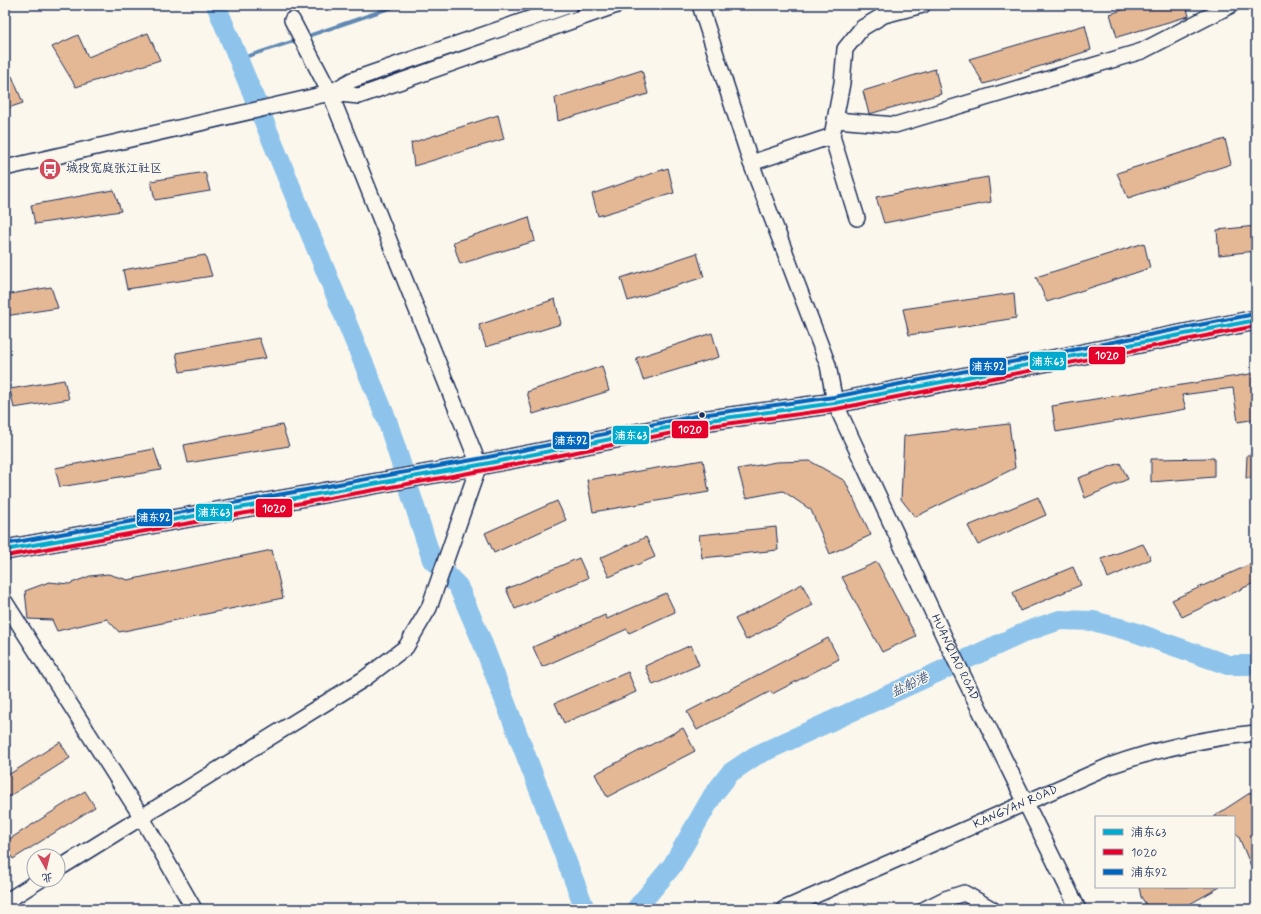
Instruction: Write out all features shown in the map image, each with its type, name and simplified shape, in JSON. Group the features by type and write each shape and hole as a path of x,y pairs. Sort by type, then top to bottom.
{"main road":[{"path":"5,550 480,465 702,421 835,403 1256,320"}],"street":[{"path":"5,168 330,93 352,80 570,5"},
{"path":"330,93 359,96 617,5"},
{"name":"HUANQIAO ROAD","path":"700,5 751,163 828,365 835,403 947,642 1078,909"},
{"path":"857,218 832,136 836,120 845,49 862,28 884,15 923,5"},
{"path":"836,120 895,125 1142,51 1231,5"},
{"path":"66,864 364,679 406,647 429,608 480,465 330,93 292,20"},
{"path":"751,163 832,136"},
{"path":"5,602 141,816 194,909"},
{"name":"KANGYAN ROAD","path":"784,909 806,905 1108,766 1149,752 1198,740 1256,733"},
{"path":"5,902 27,888"},
{"path":"925,909 945,899 964,893 992,909"}],"building":[{"path":"1138,5 1186,5 1189,16 1117,37 1110,14"},
{"path":"1085,25 1091,50 984,84 969,59"},
{"path":"148,33 160,60 76,87 52,47 78,35 88,57"},
{"path":"935,69 941,94 869,114 863,91"},
{"path":"642,70 648,94 558,121 555,98"},
{"path":"12,76 23,103 5,109 5,79"},
{"path":"498,115 504,139 414,166 411,143"},
{"path":"1225,139 1231,164 1128,198 1117,173"},
{"path":"668,168 674,193 598,216 592,194"},
{"path":"205,172 210,191 155,200 151,181"},
{"path":"988,177 991,202 884,223 876,197"},
{"path":"114,190 121,211 35,224 31,205"},
{"path":"529,217 535,241 460,264 453,242"},
{"path":"1256,226 1256,251 1219,255 1217,230"},
{"path":"1144,243 1150,268 1047,302 1036,277"},
{"path":"697,253 704,277 628,301 621,278"},
{"path":"205,255 212,276 127,289 123,270"},
{"path":"51,287 58,308 5,316 5,295"},
{"path":"1014,293 1016,318 909,335 903,309"},
{"path":"555,299 561,324 486,347 479,325"},
{"path":"712,333 719,357 643,380 636,358"},
{"path":"259,338 266,358 180,372 176,353"},
{"path":"602,366 609,391 533,414 527,392"},
{"path":"1256,373 1256,419 1238,422 1233,388 1182,395 1186,409 1056,432 1052,406"},
{"path":"64,380 69,399 14,408 10,389"},
{"path":"1009,424 1015,468 915,517 901,499 904,436"},
{"path":"282,425 289,446 188,463 184,445"},
{"path":"154,449 161,470 60,487 55,468"},
{"path":"1247,455 1256,455 1256,478 1246,478"},
{"path":"1214,458 1214,477 1151,482 1151,459"},
{"path":"703,460 709,492 593,512 587,480"},
{"path":"810,461 845,481 871,535 830,554 811,510 783,491 746,498 738,469 776,462"},
{"path":"1120,463 1128,479 1085,498 1078,478"},
{"path":"1038,497 1046,515 978,545 968,526"},
{"path":"557,501 566,520 494,553 485,533"},
{"path":"776,527 778,550 702,558 699,535"},
{"path":"646,537 655,557 609,577 600,558"},
{"path":"1143,544 1151,559 1108,578 1101,559"},
{"path":"272,550 283,598 119,632 107,619 57,631 52,620 28,619 25,591 49,582 69,584 90,576 108,574 128,580"},
{"path":"579,558 588,578 515,609 506,589"},
{"path":"877,562 916,636 882,652 842,577"},
{"path":"1253,563 1256,569 1256,582 1182,617 1172,600"},
{"path":"1073,567 1081,585 1020,611 1013,592"},
{"path":"802,584 813,605 746,640 735,619"},
{"path":"666,593 675,612 629,633 627,629 542,667 533,647 605,615 607,619"},
{"path":"828,638 839,659 772,694 771,691 697,730 687,712"},
{"path":"691,645 699,665 653,685 645,666"},
{"path":"628,672 636,692 564,723 555,703"},
{"path":"683,728 695,751 607,797 595,774"},
{"path":"60,742 70,758 5,799 5,777"},
{"path":"1256,789 1256,878 1238,835 1235,833 1235,816 1215,816"},
{"path":"85,791 95,807 30,848 26,848 26,851 13,859 5,847 5,842"},
{"path":"1139,888 1218,888 1181,909 1149,909 1141,897"}],"waterway":[{"path":"216,5 387,420 432,560 458,586 481,639 585,909"},
{"path":"305,37 399,5"},
{"path":"239,59 297,40"},
{"name":"盐船港","path":"636,909 672,866 713,795 730,773 755,756 1028,631 1060,620 1093,621 1134,632 1228,665 1256,665"}],"transit line":[{"name":"浦东92","path":"5,544 478,459 701,415 834,397 1255,314"},
{"name":"浦东63","path":"5,550 479,465 702,421 835,403 1256,320"},
{"name":"1020","path":"6,556 480,471 703,427 836,409 1256,326"}],"place":[{"name":"城投宽庭张江社区","path":"50,169"}]}
